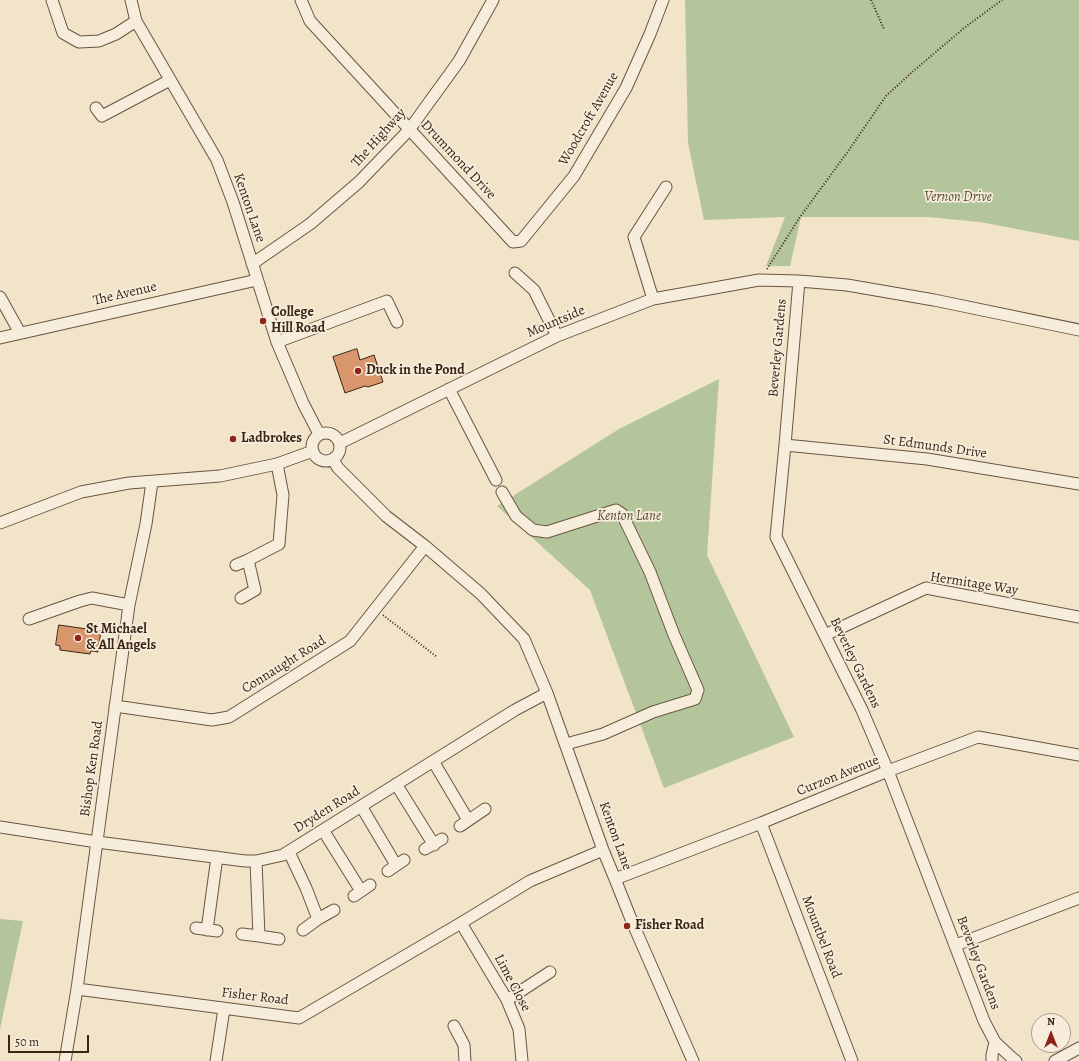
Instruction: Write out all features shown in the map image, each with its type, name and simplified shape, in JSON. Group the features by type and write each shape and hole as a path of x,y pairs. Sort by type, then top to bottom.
{"street":[{"path":"52,0 63,33 79,42 100,41 116,34 136,21"},
{"name":"Kenton Lane","path":"131,0 136,21 217,160 277,342 303,403 320,434"},
{"name":"Drummond Drive","path":"301,0 310,21 513,242 521,241"},
{"name":"The Highway","path":"252,264 310,224 359,182 410,130 459,61 492,0"},
{"name":"Woodcroft Avenue","path":"521,241 574,176 626,88 663,0"},
{"path":"96,108 102,116 170,80"},
{"path":"653,299 634,237 666,187"},
{"path":"516,273 534,290 557,336"},
{"name":"The Avenue","path":"0,338 257,280"},
{"name":"Mountside","path":"340,444 557,336 653,299 759,280 799,281"},
{"path":"799,281 847,285 934,300 1079,330"},
{"name":"Beverley Gardens","path":"799,281 776,537 862,710 888,771 956,944 984,1021 995,1042 1016,1061"},
{"path":"0,297 20,333"},
{"path":"277,342 387,301 397,322"},
{"path":"449,389 496,480"},
{"path":"320,434 332,434 339,440 341,448 340,453 333,460 321,460 314,455 312,448 314,440 320,434"},
{"name":"St Edmunds Drive","path":"785,445 927,459 1079,484"},
{"path":"0,523 81,492 129,484 220,476 277,464 313,451"},
{"name":"Kenton Lane","path":"333,460 338,468 386,516 425,546 481,594 524,639 548,693 603,850 636,931 693,1061"},
{"path":"236,564 248,560 279,544 283,495 277,464"},
{"name":"Bishop Ken Road","path":"65,1061 77,989 129,605 146,524 152,482"},
{"path":"502,492 516,516 534,530 547,532 616,510 622,514 650,572 674,635 698,690 695,699 653,712 603,734 566,744"},
{"name":"Connaught Road","path":"116,706 212,720 229,717 350,641 425,546"},
{"path":"241,598 255,590 248,560"},
{"name":"Hermitage Way","path":"825,635 926,588 1079,617"},
{"path":"29,619 92,598 129,605"},
{"name":"Dryden Road","path":"0,827 97,842 245,861 256,861 283,855 515,710 548,693"},
{"name":"Curzon Avenue","path":"615,879 978,737 1079,755"},
{"path":"433,761 464,822 485,809"},
{"path":"396,784 434,845"},
{"path":"361,806 396,865"},
{"name":"Mountbel Road","path":"761,823 852,1061"},
{"path":"323,830 362,891"},
{"name":"Fisher Road","path":"77,989 299,1018 461,923 530,880 603,850"},
{"path":"289,852 306,888 318,919"},
{"path":"196,928 212,930 217,857"},
{"path":"256,861 259,936"},
{"path":"956,944 1079,898"},
{"path":"303,930 334,910"},
{"name":"Lime Close","path":"461,923 507,1000 519,1029 522,1061"},
{"path":"242,934 279,940"},
{"path":"507,1000 550,972"},
{"path":"216,1061 224,1009"},
{"path":"454,1026 464,1045 465,1061"},
{"path":"992,1061 995,1042"},
{"path":"1055,1061 1079,1048"}],"path":[{"path":"871,0 884,29"},
{"path":"759,280 800,217 886,96 964,28 1002,0"},
{"path":"376,609 437,658"}],"green space":[{"name":"Vernon Drive","path":"685,0 1079,0 1079,241 980,222 928,217 801,217 790,266 766,266 785,217 704,220 688,143"},
{"name":"Kenton Lane","path":"719,379 707,555 794,737 664,788 590,590 497,506 619,429"},
{"path":"0,919 23,921 0,1029"}],"building":[{"name":"Duck in the Pond","path":"357,349 360,360 374,355 383,382 345,393 333,357"},
{"name":"St Michael & All Angels","path":"59,625 101,631 98,652 91,651 90,654 60,650 60,646 56,645"}],"place":[{"name":"College Hill Road","path":"263,321"},
{"name":"Duck in the Pond","path":"358,371"},
{"name":"Ladbrokes","path":"233,439"},
{"name":"St Michael & All Angels","path":"78,638"},
{"name":"Fisher Road","path":"627,926"}]}
